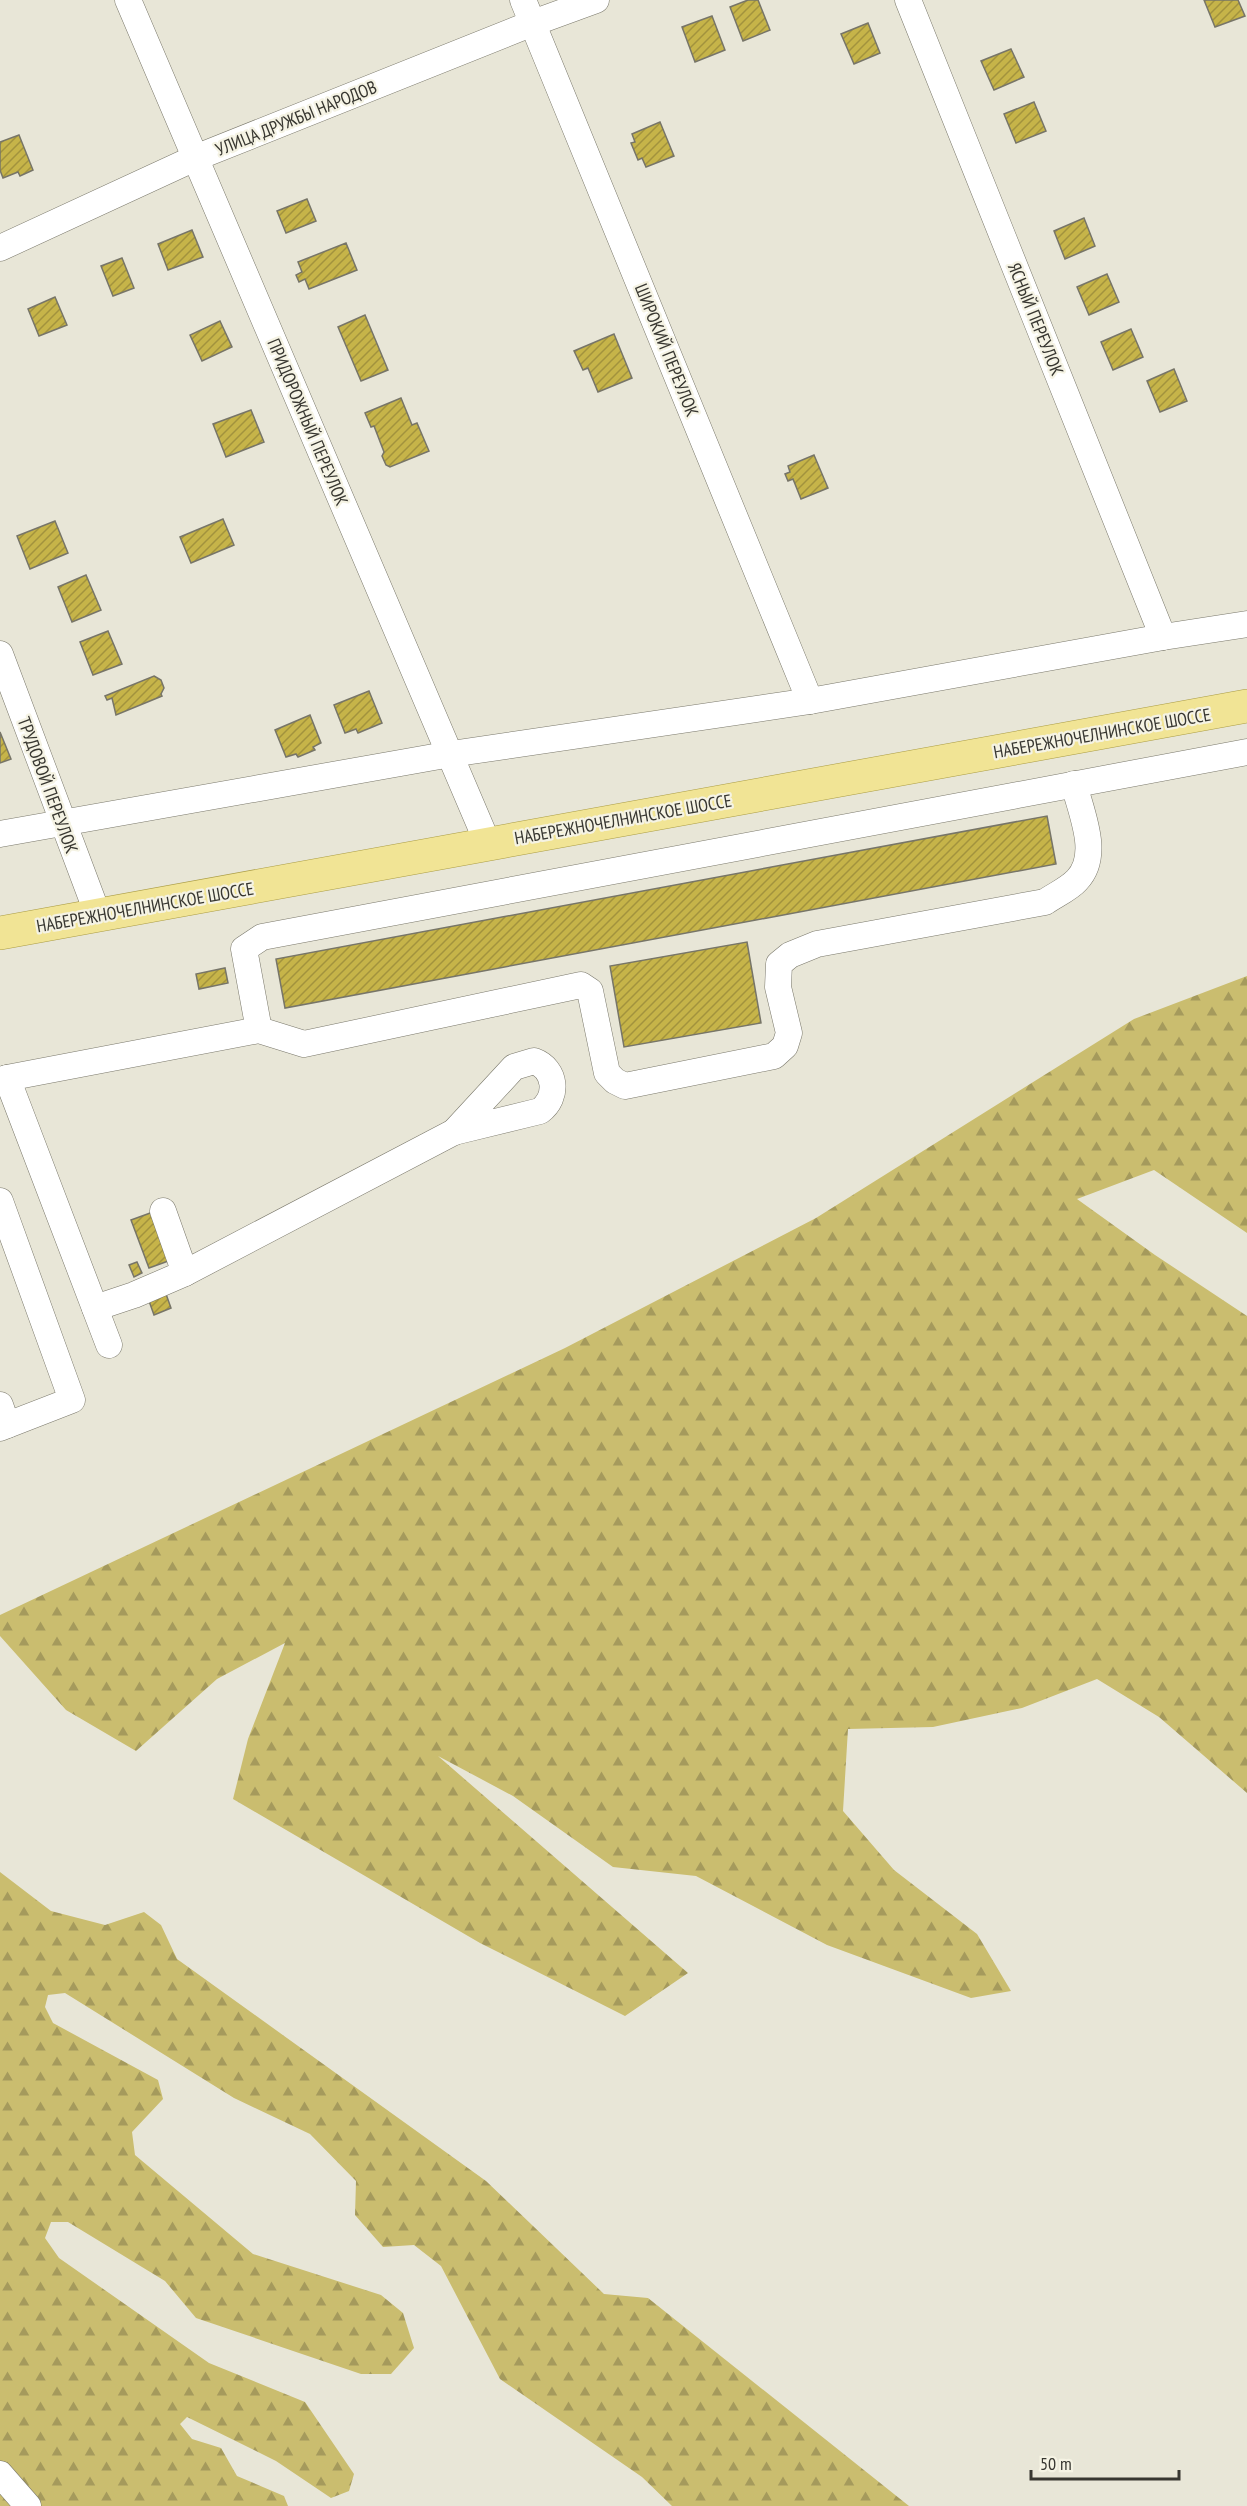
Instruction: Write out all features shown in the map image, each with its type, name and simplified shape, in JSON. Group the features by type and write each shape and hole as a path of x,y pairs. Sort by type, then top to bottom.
{"main road":[{"name":"НАБЕРЕЖНОЧЕЛНИНСКОЕ ШОССЕ","path":"0,933 1247,706"}],"street":[{"name":"ПРИДОРОЖНЫЙ ПЕРЕУЛОК","path":"128,0 488,844"},
{"name":"УЛИЦА ДРУЖБЫ НАРОДОВ","path":"0,248 195,158 528,12 596,0"},
{"name":"ЯСНЫЙ ПЕРЕУЛОК","path":"908,0 1163,637"},
{"name":"ШИРОКИЙ ПЕРЕУЛОК","path":"528,12 810,701"},
{"path":"0,834 451,754 810,701 1247,624"},
{"name":"ТРУДОВОЙ ПЕРЕУЛОК","path":"0,654 98,915"},
{"path":"259,1030 244,949 262,937 1247,752"},
{"path":"109,1345 3,1079 259,1030 304,1044 581,985 590,991 606,1073 625,1086 774,1056 786,1047 789,1033 778,987 779,964 790,955 817,944 1045,902 1076,881 1086,866 1089,846 1074,784"},
{"path":"95,1308 134,1295 186,1273 454,1132"},
{"path":"0,1201 72,1400 2,1419"},
{"path":"163,1211 186,1273"},
{"path":"0,2474 28,2506"}],"green space":[{"path":"1247,976 1247,1233 1154,1170 1077,1199 1155,1255 1247,1316 1247,1793 1159,1717 1097,1679 1022,1708 933,1727 848,1729 843,1811 894,1870 977,1934 1011,1991 971,1998 827,1945 696,1876 613,1867 513,1796 438,1756 688,1973 625,2016 480,1943 233,1799 248,1739 285,1643 217,1679 136,1751 66,1710 0,1636 0,1615 565,1348 816,1218 1134,1019"},
{"path":"0,1872 51,1911 105,1925 144,1912 161,1925 177,1959 486,2181 604,2294 648,2298 909,2506 672,2506 642,2477 500,2379 441,2266 414,2245 383,2247 355,2215 356,2181 310,2134 234,2098 65,1993 48,1995 45,2007 53,2023 158,2080 163,2099 132,2132 135,2155 253,2254 381,2295 403,2313 414,2348 391,2374 361,2374 196,2318 165,2281 68,2222 51,2222 45,2238 59,2258 209,2363 305,2402 354,2474 349,2491 331,2498 276,2461 187,2417 180,2424 192,2439 221,2448 237,2476 284,2496 288,2506 0,2506"}],"building":[{"path":"748,0 758,0 770,30 743,41 730,7"},
{"path":"1204,0 1238,0 1245,16 1215,27"},
{"path":"712,16 725,50 695,62 682,27"},
{"path":"868,23 880,53 854,64 841,34"},
{"path":"1011,49 1024,77 994,90 981,61"},
{"path":"1034,102 1046,131 1016,143 1004,114"},
{"path":"660,122 674,156 646,167 642,158 638,160 631,143 635,142 632,134"},
{"path":"19,135 33,170 20,176 18,172 3,178 0,170 0,142"},
{"path":"307,199 316,221 286,233 277,211"},
{"path":"1084,218 1095,246 1065,259 1054,231"},
{"path":"192,230 203,257 168,270 158,244"},
{"path":"346,243 357,270 309,289 305,279 299,282 296,275 302,272 298,262"},
{"path":"122,258 134,288 113,296 101,266"},
{"path":"1107,274 1119,302 1089,315 1077,287"},
{"path":"55,297 67,325 39,336 28,309"},
{"path":"365,315 388,370 361,381 338,327"},
{"path":"220,321 232,347 202,361 190,335"},
{"path":"1131,329 1143,357 1113,370 1101,342"},
{"path":"614,334 632,378 598,392 588,368 583,370 574,351"},
{"path":"1174,369 1187,401 1160,412 1147,381"},
{"path":"401,398 412,425 417,423 429,451 390,467 386,465 382,456 384,452 374,426 371,427 365,413"},
{"path":"251,410 264,442 226,457 213,424"},
{"path":"814,455 828,488 801,499 793,479 788,481 785,474 790,472 788,466"},
{"path":"223,519 234,545 191,563 180,537"},
{"path":"55,521 68,553 30,569 17,536"},
{"path":"86,575 101,610 72,622 58,587"},
{"path":"108,631 122,664 93,675 80,642"},
{"path":"154,676 161,680 164,688 162,696 116,715 112,698 107,700 105,696"},
{"path":"369,691 382,723 358,733 356,729 345,733 334,705"},
{"path":"310,715 321,743 313,747 315,750 298,757 296,754 286,757 275,730"},
{"path":"0,732 11,759 0,763"},
{"path":"1047,816 1056,864 285,1008 276,959"},
{"path":"747,942 761,1023 624,1047 610,966"},
{"path":"225,968 228,983 199,989 196,974"},
{"path":"153,1212 171,1260 149,1268 131,1220"},
{"path":"137,1262 142,1273 134,1277 129,1265"},
{"path":"166,1294 171,1308 154,1315 149,1301"}]}
